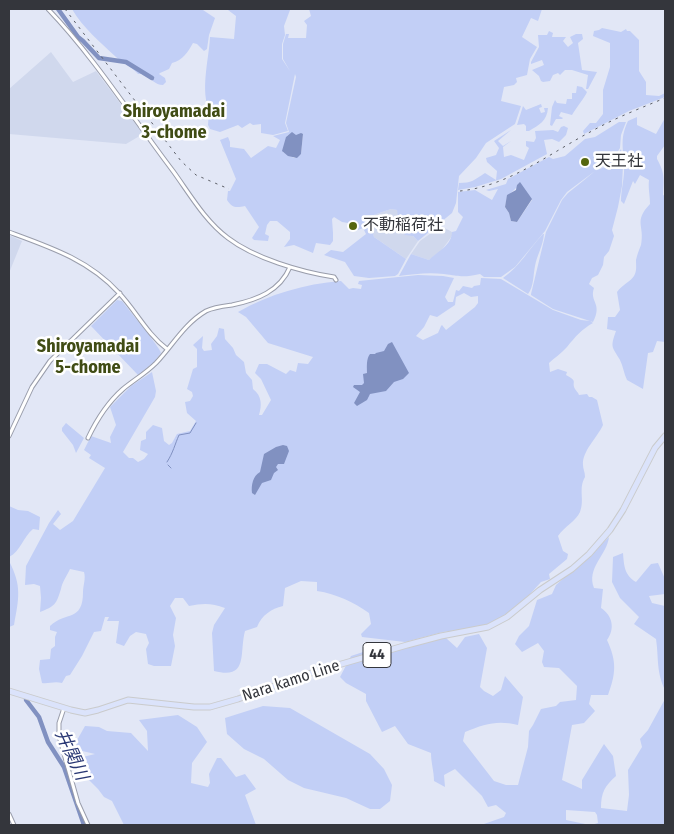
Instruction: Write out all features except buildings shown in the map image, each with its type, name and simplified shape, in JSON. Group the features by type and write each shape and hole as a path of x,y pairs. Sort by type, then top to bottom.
{"main road":[{"name":"Nara kamo Line","path":"9,691 78,712 91,712 122,701 135,700 210,707 314,672 407,645 494,625 501,622 540,590 572,569 589,554 610,530 656,448 665,436"}],"street":[{"path":"48,9 72,36 105,79 216,228 246,249 290,267 315,274 334,276 336,280"},
{"path":"9,232 72,256 95,271 120,294 154,337 167,349"},
{"path":"88,438 95,422 110,402 152,366 182,332 207,311 241,303 274,289 283,281 290,267"},
{"path":"9,436 32,387 50,361 120,294"},
{"path":"64,708 59,723 60,736 78,803 88,825"},
{"path":"9,814 14,825"}],"shaded area":[{"path":"72,9 196,9 203,10 215,18 209,35 207,49 204,51 197,44 193,43 182,58 172,63 169,69 159,74 165,78 166,82 160,85 155,83 147,74 138,74 116,57 87,29"},
{"path":"218,9 290,10 284,26 285,35 282,44 282,59 290,71 283,59 283,44 286,34 289,34 288,38 306,38 307,25 304,21 311,16 309,9 542,9 538,21 531,18 522,37 537,47 530,59 527,75 516,78 517,82 514,85 504,87 501,101 521,106 515,124 486,143 476,158 459,176 456,203 452,213 418,241 413,236 405,235 400,229 397,210 391,209 368,217 374,237 406,259 395,276 369,278 354,276 345,262 324,255 331,250 343,252 366,234 363,228 358,230 354,224 342,222 334,217 332,219 333,241 330,245 316,243 313,253 294,245 284,247 290,239 290,232 277,221 270,221 267,225 265,234 269,236 268,241 254,240 252,238 259,227 245,206 234,207 227,200 228,191 230,191 236,179 220,140 228,137 230,147 244,149 251,158 268,146 276,148 280,140 273,136 289,132 286,123 296,77 295,74 285,123 288,131 273,135 261,133 261,124 253,125 250,123 242,128 238,125 220,132 210,129 208,125 209,110 211,114 227,108 225,102 218,106 208,107 206,99 205,82 210,37 234,39 236,16 228,10","holes":["290,134 298,136 303,134 301,154 294,158 283,152 287,136"]},
{"path":"602,28 621,32 626,29 639,40 639,71 646,82 646,95 659,96 665,93 665,97 629,111 584,134 583,131 590,123 596,123 603,114 603,90 610,67 610,43 593,36 594,31"},
{"path":"549,31 553,33 552,37 566,37 563,41 568,47 573,43 570,37 582,34 583,39 578,43 582,70 597,72 588,89 586,89 588,75 565,70 560,75 558,73 553,75 550,81 543,82 532,70 544,65 542,60 531,64 531,62 539,47 538,35 547,35"},
{"path":"51,52 73,82 96,71 143,134 126,144 9,134 9,89"},
{"path":"577,86 582,87 587,92 572,115 561,112 559,116 563,118 556,119 552,126 550,125 552,107 555,100 557,103 566,104 567,99 572,99 572,93 576,93"},
{"path":"541,104 542,107 539,108 541,113 545,112 544,108 548,108 542,122 529,131 526,131 524,124 517,125 523,106 526,110"},
{"path":"637,117 637,125 656,134 665,118 665,145 657,159 663,172 663,195 665,196 665,342 657,341 653,352 648,353 643,389 627,380 621,362 613,347 616,331 607,329 608,317 615,317 620,310 617,292 635,274 636,260 642,238 642,215 650,204 649,180 640,175 635,184 633,181 624,204 621,201 624,169 624,132 628,121"},
{"path":"619,122 626,122 621,135 620,148 611,163 595,171 567,192 545,231 515,267 501,277 484,277 480,274 461,276 433,273 399,276 411,254 429,260 450,241 452,232 456,231 463,217 458,212 458,192 475,190 492,200 498,189 486,190 506,184 508,179 549,157 553,159 565,156 585,139 595,137","holes":["516,188 532,200 517,222 511,221 505,207 507,197"]},
{"path":"564,126 568,128 566,135 559,142 552,139 544,140 547,154 501,179 458,190 459,183 470,182 485,173 496,180 497,171 487,162 486,158 496,155 499,148 494,141 511,130 498,141 503,146 511,141 503,147 504,157 511,155 524,160 529,148 526,146 526,141 534,142 536,138 535,131 553,130 558,132"},
{"path":"292,132 296,135 303,134 301,154 297,158 288,156 282,151 286,137"},
{"path":"621,149 623,165 622,186 612,230 614,236 598,275 592,278 589,284 594,288 593,297 597,311 593,322 553,309 531,294 546,232 562,200 595,171 612,164"},
{"path":"520,182 532,199 517,222 511,221 505,207 507,195 516,190"},
{"path":"391,209 397,210 418,241 406,259 374,237 370,226 368,217"},
{"path":"441,226 452,232 452,236 441,251 429,260 411,254 420,241"},
{"path":"543,234 528,294 503,278 519,263"},
{"path":"9,235 22,241 9,273"},
{"path":"418,275 454,278 445,297 448,302 453,302 456,290 459,291 463,286 472,288 480,285 481,278 501,279 553,310 593,323 549,363 550,372 558,369 567,372 566,375 574,380 575,389 579,395 587,394 589,397 597,400 603,425 583,460 585,477 582,486 580,512 558,536 563,551 568,554 567,559 549,574 550,579 541,582 522,603 496,622 487,626 443,632 405,642 362,637 361,634 371,624 369,613 344,599 317,591 317,582 301,581 285,588 283,606 267,613 257,627 245,631 242,656 238,668 233,672 225,673 214,671 212,633 214,625 225,608 207,604 189,606 183,598 175,598 170,606 176,618 173,635 175,646 171,666 148,664 146,649 149,643 146,634 136,632 130,636 124,646 116,643 119,621 107,621 109,617 105,617 101,631 94,632 70,675 66,676 62,683 42,683 39,669 40,660 50,659 51,649 55,646 57,632 50,630 50,626 56,621 77,612 80,608 85,575 84,572 70,569 62,584 56,602 40,612 40,586 34,584 25,585 26,566 58,510 61,514 53,524 60,530 73,521 105,468 89,458 91,455 84,450 91,436 111,443 110,437 116,425 110,407 131,386 152,372 156,391 155,397 123,452 129,458 133,458 138,462 144,459 148,454 140,450 141,441 146,439 146,432 153,425 162,428 164,441 169,445 177,434 190,431 196,421 187,413 185,402 190,401 193,396 192,392 187,389 193,369 197,367 197,349 193,345 203,336 202,348 204,351 212,350 211,344 217,336 219,328 224,329 225,339 236,355 244,362 246,373 252,380 253,389 260,398 259,415 262,415 271,400 261,379 255,373 259,364 267,364 286,374 290,370 296,372 298,363 308,364 313,357 268,343 246,317 238,312 262,300 301,287 341,281 349,289 361,289 362,285 358,284 359,281","holes":["464,293 471,297 478,296 478,303 475,307 446,330 442,325 438,333 423,340 416,336 424,327 430,315 437,317 455,305 456,297"]},
{"path":"117,300 122,301 161,353 154,362 138,375 91,326"},
{"path":"392,342 409,373 403,379 394,382 386,391 370,394 367,400 357,406 354,403 360,392 353,387 354,385 362,385 364,383 363,374 367,373 367,363 370,354 384,351 388,344"},
{"path":"66,423 84,438 76,453 73,445 62,431"},
{"path":"283,445 287,446 289,451 284,464 278,464 276,467 278,470 274,473 271,480 262,483 255,495 252,493 252,484 254,478 260,472 264,454"},
{"path":"9,506 18,510 28,511 40,517 39,530 33,529 9,557"},
{"path":"609,537 605,550 595,568 592,581 594,588 603,589 601,608 608,615 612,623 610,636 607,640 614,661 613,680 608,695 591,695 589,704 595,711 584,723 572,725 562,780 582,789 582,780 604,744 613,756 616,776 604,790 601,808 627,811 629,795 628,770 642,747 640,739 648,730 665,699 665,825 591,825 598,823 595,812 566,810 566,820 590,825 481,825 504,817 506,813 496,805 488,807 482,796 455,769 444,775 445,787 434,781 431,753 408,744 395,726 382,732 366,701 366,694 346,683 340,677 351,656 362,652 446,638 457,648 465,637 479,634 487,648 480,687 493,696 501,690 505,676 523,697 518,725 497,723 485,725 465,732 463,741 494,781 506,785 518,785 528,747 529,731 541,709 556,706 560,702 576,700 577,686 559,668 544,667 542,662 544,651 538,643 522,652 515,644 519,636 529,626 537,600 552,594 556,585"},
{"path":"623,553 624,566 627,573 636,582 651,564 658,563 665,579 665,594 649,596 652,603 665,606 665,690 659,671 656,639 634,624 639,617 620,598 612,582 613,557"},
{"path":"9,561 16,578 18,592 14,625 9,627"},
{"path":"263,706 290,708 370,754 384,769 392,785 390,801 380,809 370,809 346,798 304,788 288,780 264,759 244,749 227,734 225,718"},
{"path":"178,715 197,727 207,742 192,763 191,783 208,787 210,783 209,774 217,758 221,758 236,777 245,774 256,789 245,795 256,825 124,825 112,801 104,797 88,779 71,768 68,760 70,754 79,758 95,754 78,750 76,742 85,726 99,727 107,731 131,733 148,751 147,731 139,720"}],"waterway":[{"path":"58,9 78,37 99,58 126,62 152,78"},
{"path":"167,462 179,435 190,433 196,423"},
{"path":"168,465 171,468"},
{"name":"井関川","path":"26,700 39,717 48,742 64,767 84,825"}],"railway":[{"path":"65,9 181,161 196,175 229,189"},
{"path":"460,191 478,188 512,176 601,126 665,98"}],"place":[{"name":"天王社","path":"585,162"},
{"name":"不動稲荷社","path":"353,226"}],"district":[{"name":"Shiroyamadai 3-chome","path":"174,122"},
{"name":"Shiroyamadai 5-chome","path":"88,357"}]}
